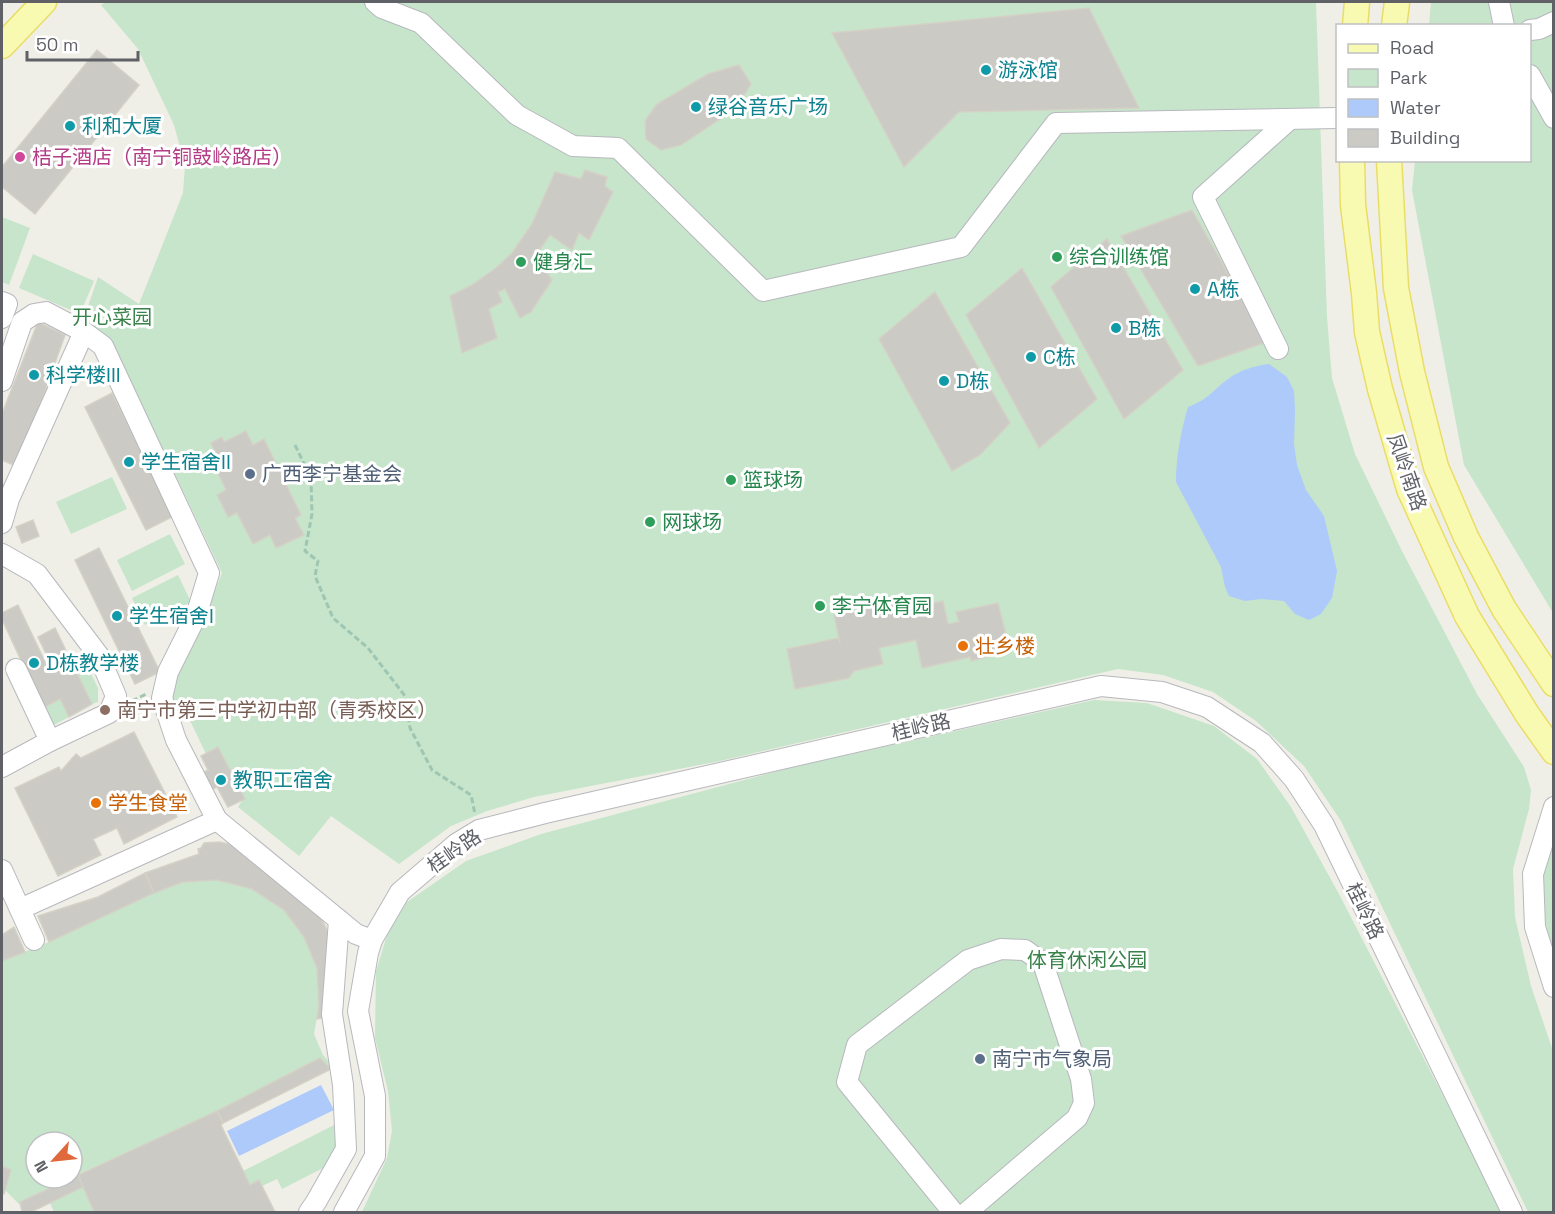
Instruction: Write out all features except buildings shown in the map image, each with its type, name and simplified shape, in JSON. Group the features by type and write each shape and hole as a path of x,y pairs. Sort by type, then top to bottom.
{"main road":[{"path":"2,46 44,2"},
{"path":"1346,2 1348,24"},
{"path":"1355,24 1357,2"},
{"path":"1394,24 1397,2"},
{"name":"凤岭南路","path":"1352,162 1353,206 1367,332 1380,389 1409,489 1467,616 1527,714 1554,752"},
{"name":"凤岭南路","path":"1389,162 1396,288 1412,372 1436,468 1466,537 1504,609 1554,684"},
{"path":"1367,332 1403,326"}],"street":[{"path":"375,2 382,8 421,23 517,115 573,146 618,148 763,291 961,247 1056,123 1336,118"},
{"path":"1498,2 1504,24"},
{"path":"1531,30 1554,22"},
{"path":"1531,77 1554,117"},
{"path":"1278,349 1203,197 1290,119"},
{"path":"2,302 7,304 2,318"},
{"path":"2,381 22,322 34,314 46,312 84,332 104,346 209,573 196,616 168,672 162,698 176,740 218,820 356,934 372,940"},
{"path":"2,523 9,499 84,332"},
{"path":"2,554 37,574 99,656 116,696 109,713 2,767"},
{"path":"16,669 51,741"},
{"name":"桂岭路","path":"344,1212 375,1156 375,1096 358,1011 368,953 372,940 400,892 456,844 479,830 556,810 1101,686 1162,692 1207,707 1262,743 1294,779 1324,825 1512,1212"},
{"path":"1554,807 1533,874 1535,927 1550,965 1554,987"},
{"path":"20,909 218,820"},
{"path":"2,870 34,940"},
{"path":"309,1212 345,1149 343,1085 332,1014 339,920"},
{"path":"953,1212 847,1082 857,1045 968,960 1001,949 1025,950 1043,963 1081,1079 1084,1103 1077,1118 967,1212"}],"path":[{"path":"295,446 311,478 312,514 305,551 318,561 315,576 333,618 368,648 405,696 410,728 432,770 471,795 479,830"},
{"path":"109,713 165,683"}],"green space":[{"name":"李宁体育园","path":"106,2 1316,2 1327,317 1332,378 1355,454 1402,551 1477,694 1524,767 1531,790 1529,809 1513,869 1515,917 1531,986 1553,1051 1553,1212 1528,1212 1341,821 1304,766 1256,721 1213,692 1163,675 1118,669 720,761 534,797 487,811 451,826 399,864 331,816 299,856 238,807 244,798 219,748 206,754 186,712 176,717 170,701 171,684 193,638 196,638 222,573 164,451 138,403 82,324 98,277 139,304 183,193 185,166 174,125 138,49 101,5"},
{"path":"1431,2 1553,2 1553,613 1464,465 1412,190 1415,162 1531,162 1531,24 1429,24"},
{"path":"2,217 30,228 9,285 2,282"},
{"path":"33,254 94,281 80,314 19,288"},
{"path":"112,477 127,509 71,534 56,502"},
{"path":"170,534 185,564 132,591 117,560"},
{"path":"178,575 191,602 145,625 132,598"},
{"path":"81,653 98,688 98,702 92,704 70,658"},
{"path":"60,699 69,717 52,726 43,708"},
{"name":"体育休闲公园","path":"1094,700 1147,703 1214,726 1257,759 1291,807 1339,894 1503,1212 362,1212 387,1158 392,1131 388,1091 375,1038 376,971 387,935 407,902 466,861 541,834 789,768"},
{"path":"1553,839 1553,960 1541,898 1543,860"},
{"path":"217,880 252,889 284,910 304,937 317,968 319,1006 314,1034 323,1055 334,1067 331,1069 320,1059 217,1111 84,1172 84,1130 24,1130 24,1190 46,1190 20,1202 20,1205 5,1190 11,1171 2,1166 2,961 183,882"},
{"path":"340,1122 339,1140 327,1166 282,1189 277,1179 262,1186 259,1180 250,1185 243,1171"},
{"path":"84,1189 94,1212 54,1212 50,1203 77,1190"}],"water":[{"path":"1269,364 1287,377 1294,391 1294,444 1297,465 1306,490 1324,516 1337,571 1332,598 1321,614 1309,620 1295,614 1284,601 1261,599 1245,601 1229,596 1221,567 1176,482 1179,444 1188,407 1206,398 1237,373"},
{"path":"321,1085 334,1110 239,1156 227,1131"}],"place":[{"name":"游泳馆","path":"986,70"},
{"name":"绿谷音乐广场","path":"696,107"},
{"name":"利和大厦","path":"70,126"},
{"name":"桔子酒店（南宁铜鼓岭路店）","path":"20,157"},
{"name":"综合训练馆","path":"1057,257"},
{"name":"健身汇","path":"521,262"},
{"name":"A栋","path":"1195,289"},
{"name":"B栋","path":"1116,328"},
{"name":"C栋","path":"1031,357"},
{"name":"科学楼III","path":"34,375"},
{"name":"D栋","path":"944,381"},
{"name":"学生宿舍II","path":"129,462"},
{"name":"广西李宁基金会","path":"250,474"},
{"name":"篮球场","path":"731,480"},
{"name":"网球场","path":"650,522"},
{"name":"李宁体育园","path":"820,606"},
{"name":"学生宿舍I","path":"117,616"},
{"name":"壮乡楼","path":"963,646"},
{"name":"D栋教学楼","path":"34,663"},
{"name":"南宁市第三中学初中部（青秀校区）","path":"105,710"},
{"name":"教职工宿舍","path":"221,780"},
{"name":"学生食堂","path":"96,803"},
{"name":"南宁市气象局","path":"980,1059"}],"park label":[{"name":"开心菜园","path":"112,317"}]}
